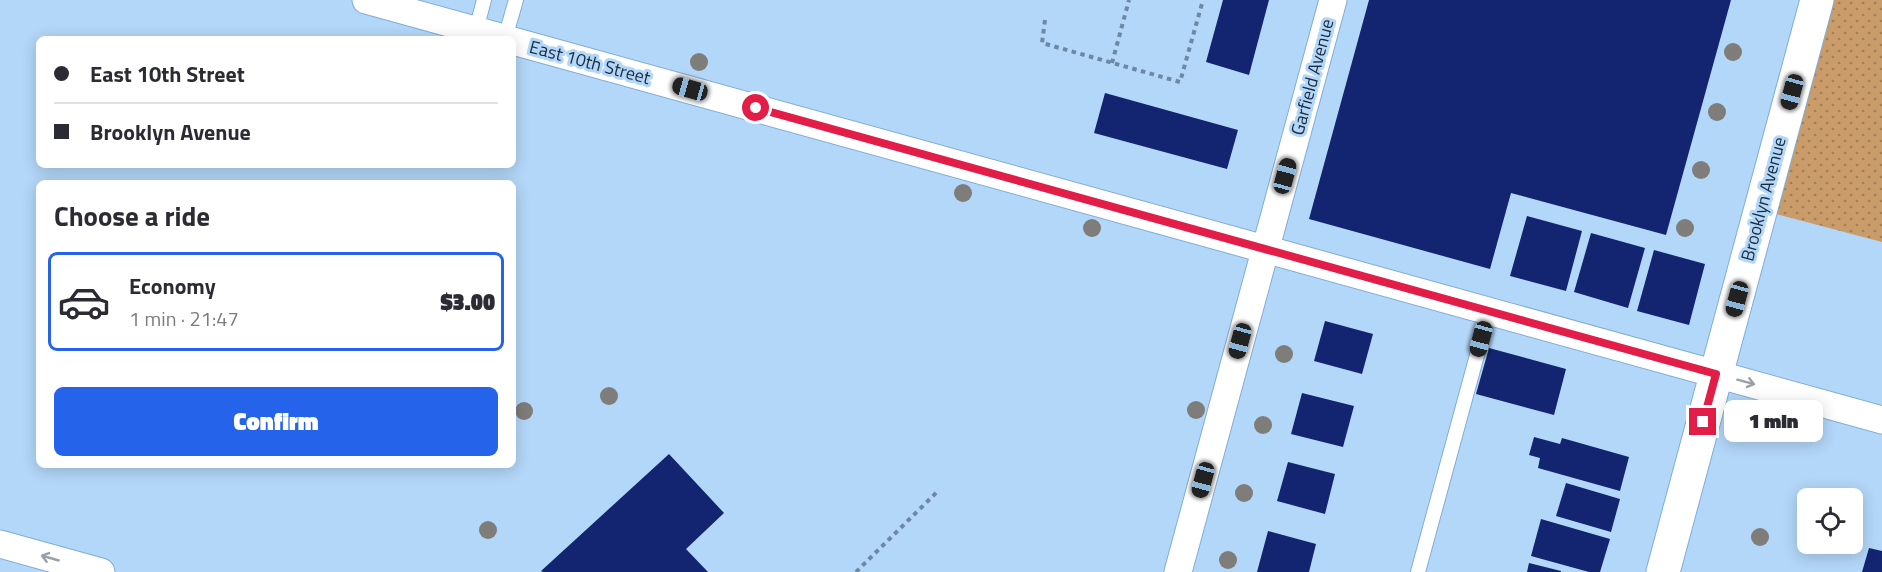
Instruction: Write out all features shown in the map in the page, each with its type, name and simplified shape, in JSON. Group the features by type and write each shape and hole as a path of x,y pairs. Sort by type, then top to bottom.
{"street":[{"name":"East 10th Street","path":"366,0 496,36"},
{"name":"Garfield Avenue","path":"1178,572 1333,0"},
{"name":"Brooklyn Avenue","path":"1663,572 1817,0"},
{"name":"East 10th Street","path":"516,41 1882,420"},
{"path":"0,544 101,572"}],"lane":[{"path":"476,30 484,0"},
{"path":"507,36 516,0"},
{"path":"1418,572 1489,311"}],"path":[{"path":"1112,63 1129,0"},
{"path":"1045,20 1042,43 1180,82 1203,0"},
{"path":"856,572 939,490"}],"shaded area":[{"path":"1834,0 1882,0 1882,242 1776,214"}],"building":[{"path":"1223,0 1269,0 1249,75 1206,62"},
{"path":"1369,0 1731,0 1666,235 1511,193 1490,269 1309,219"},
{"path":"1105,93 1238,130 1227,169 1094,133"},
{"path":"1527,216 1582,231 1566,291 1510,276"},
{"path":"1591,233 1645,248 1628,308 1574,292"},
{"path":"1654,250 1705,264 1689,325 1637,311"},
{"path":"1325,321 1373,334 1362,374 1314,361"},
{"path":"1489,348 1566,369 1554,415 1476,394"},
{"path":"1302,393 1354,406 1343,447 1291,434"},
{"path":"1534,437 1560,444 1562,438 1629,457 1620,491 1538,468 1540,458 1529,455"},
{"path":"669,454 724,513 686,549 708,572 541,571"},
{"path":"1288,462 1335,474 1325,514 1277,501"},
{"path":"1566,483 1620,499 1611,532 1556,516"},
{"path":"1541,519 1610,539 1600,572 1589,572 1531,556"},
{"path":"1268,531 1316,544 1309,572 1257,572"},
{"path":"1869,548 1882,551 1882,572 1862,572"},
{"path":"1529,563 1561,571 1561,572 1527,572"}],"route":[{"path":"756,108 1716,374 1703,422"}]}
